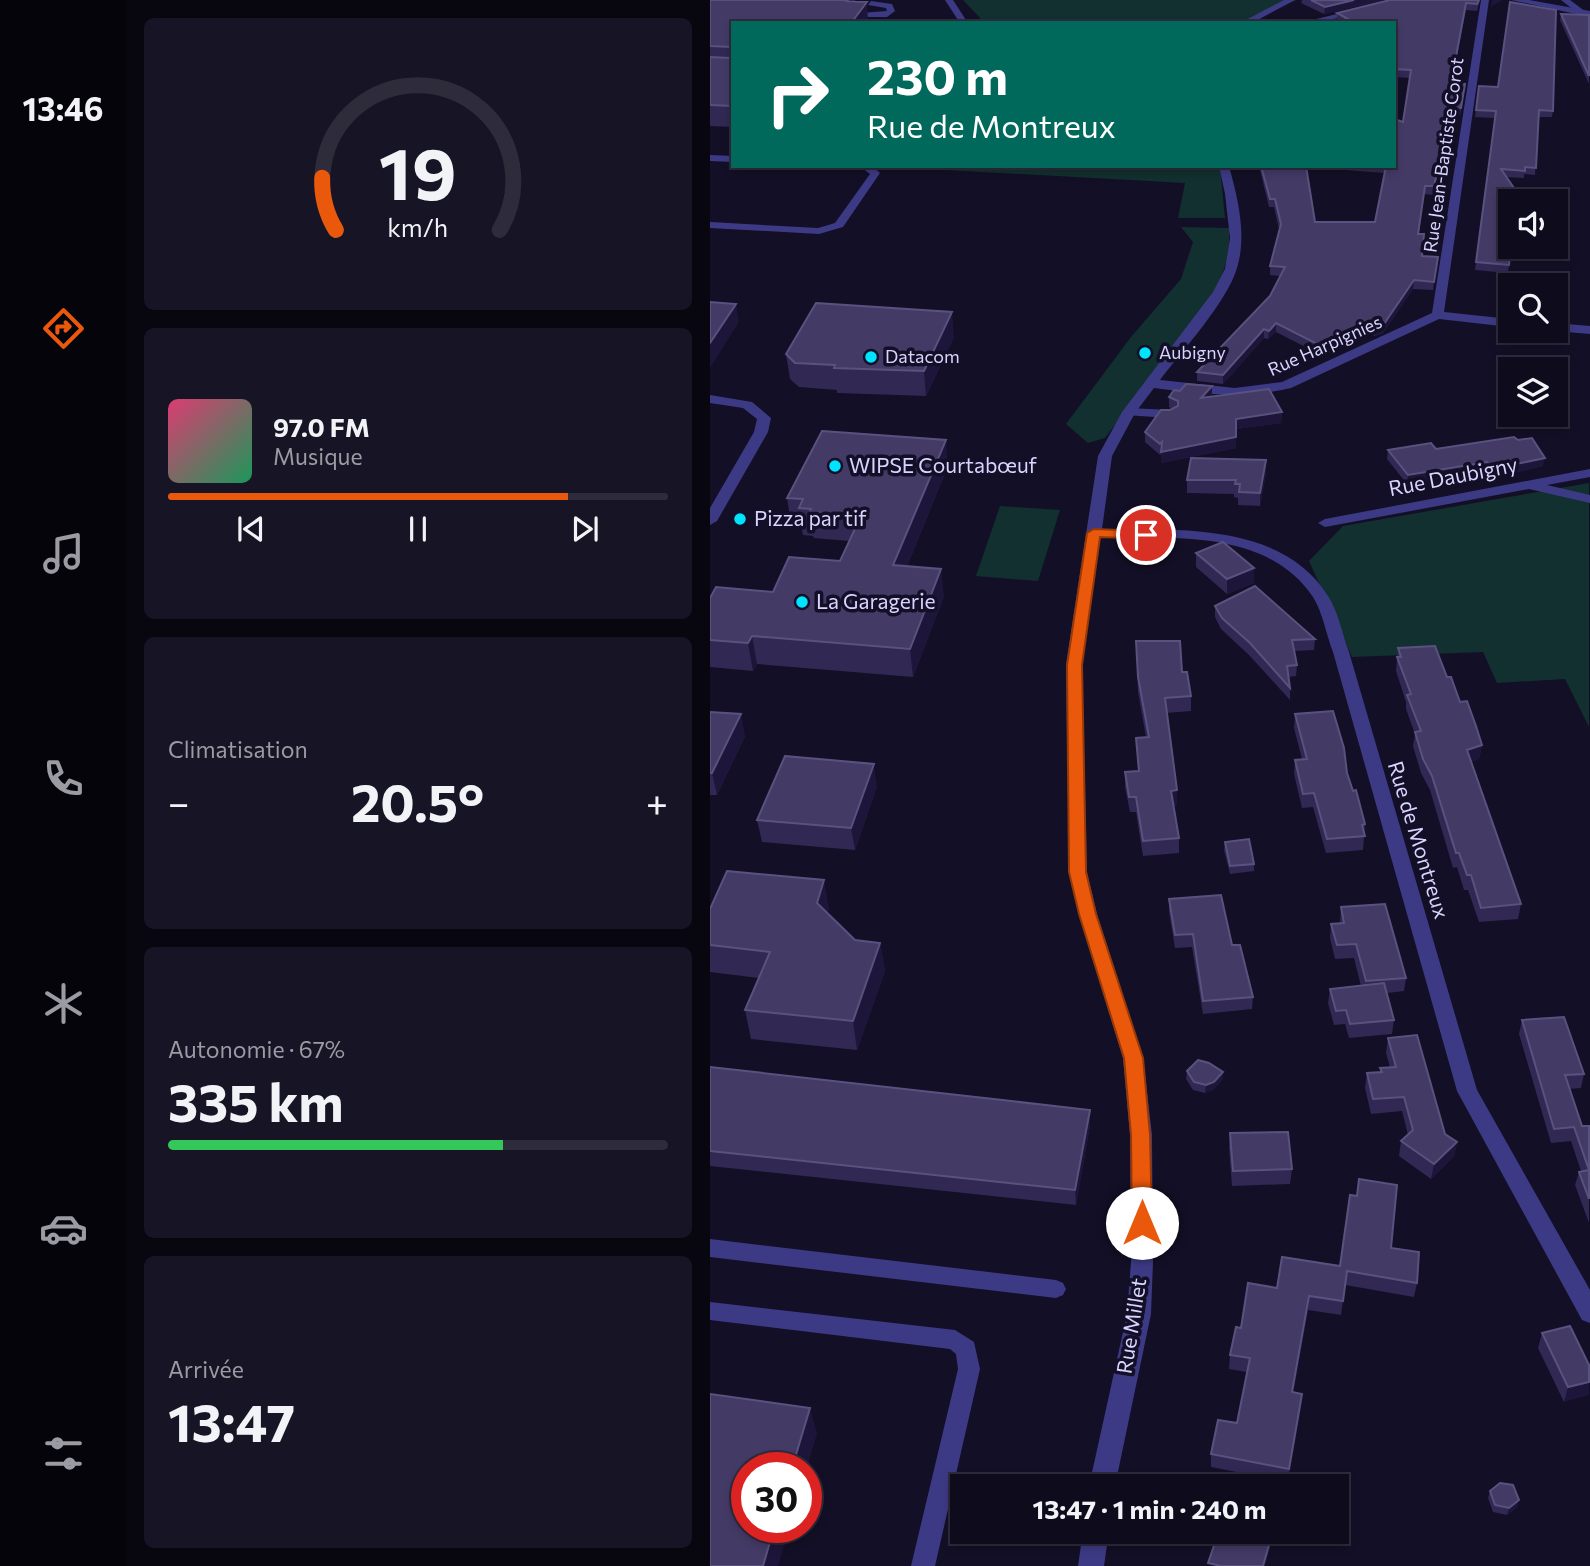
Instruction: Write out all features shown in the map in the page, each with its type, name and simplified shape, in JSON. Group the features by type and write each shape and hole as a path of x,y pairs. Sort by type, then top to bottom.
{"street":[{"path":"1248,21 1291,0"},
{"path":"1313,21 1406,0"},
{"name":"Rue Jean-Baptiste Corot","path":"1437,315 1441,303 1485,0"},
{"path":"1515,0 1586,13"},
{"name":"Rue Millet","path":"1105,1474 1139,1314 1141,1135 1134,1058 1088,914 1078,872 1074,665 1104,456 1129,412 1219,293 1231,269 1236,238 1231,194 1224,168"},
{"path":"1437,315 1498,322"},
{"name":"Rue Harpignies","path":"1150,383 1209,392 1266,391 1286,385 1437,315"},
{"path":"1568,328 1590,330"},
{"path":"710,400 747,405 764,418 761,432 710,521"},
{"name":"Rue Daubigny","path":"1325,523 1590,473"},
{"path":"1526,485 1590,499"},
{"name":"Rue de Montreux","path":"1094,533 1223,537 1258,548 1290,565 1310,582 1321,598 1341,652 1467,1091 1590,1313"},
{"path":"1091,1566 1094,1544"}],"lane":[{"path":"887,0 898,3"},
{"path":"949,0 961,21"},
{"path":"1565,0 1586,13"},
{"path":"891,21 900,16"},
{"path":"710,158 731,159"},
{"path":"710,225 819,231 839,225 875,173 868,168"},
{"path":"1129,412 1170,414"},
{"path":"710,1248 1056,1289"},
{"path":"710,1311 955,1339 966,1349 969,1369 923,1566"}],"green space":[{"path":"963,0 1297,0 1244,21 978,21 980,18"},
{"path":"909,168 1220,168 1225,218 1178,218 1185,183"},
{"path":"1181,227 1229,228 1228,253 1219,282 1105,438 1088,443 1066,424 1131,337 1181,279 1193,242"},
{"path":"1589,483 1589,727 1565,679 1497,683 1483,652 1352,657 1309,561 1343,526"},
{"path":"1000,506 1060,510 1038,581 976,576"}],"building":[{"path":"710,0 867,2 853,21 731,21 731,47 710,46"},
{"path":"1311,0 1354,0 1325,7"},
{"path":"1390,0 1479,0 1477,4 1466,3 1451,83 1465,84 1461,108 1451,107 1443,156 1434,186 1425,186 1418,234 1424,234 1422,256 1438,257 1434,282 1414,280 1384,324 1376,327 1369,324 1321,346 1276,323 1269,331 1264,329 1223,375 1197,372 1270,296 1285,267 1270,266 1281,224 1275,199 1270,199 1262,168 1306,168 1315,222 1375,222 1386,168 1396,168 1396,120 1403,122 1411,70 1396,69 1396,21 1340,21 1348,19 1337,13"},
{"path":"1510,2 1556,10 1553,111 1539,110 1536,168 1525,167 1525,171 1501,169 1515,189 1498,189 1498,259 1510,259 1509,265 1476,262 1496,111 1476,110 1479,86 1498,87"},
{"path":"1561,14 1589,15 1589,76"},
{"path":"710,57 730,58 731,106 710,105"},
{"path":"710,302 736,304 710,343"},
{"path":"816,303 952,312 924,371 834,368 835,365 795,363 786,354"},
{"path":"1186,384 1212,386 1201,398 1269,389 1282,412 1236,419 1236,437 1161,452 1162,442 1160,444 1145,432 1161,410 1178,406 1178,401 1169,397 1174,390 1180,391"},
{"path":"822,431 946,440 893,565 941,569 910,649 752,636 748,643 710,640 710,598 716,587 773,592 789,557 840,561 861,516 810,512 811,509 799,508 803,499 787,498"},
{"path":"1514,437 1518,440 1532,438 1545,458 1492,469 1487,462 1408,475 1388,450 1431,443 1436,449"},
{"path":"1191,458 1266,460 1260,493 1239,492 1240,484 1235,484 1236,480 1187,480"},
{"path":"1223,542 1254,568 1227,579 1196,553"},
{"path":"1255,586 1315,639 1292,640 1297,665 1287,666 1290,688 1250,643 1222,618 1215,606"},
{"path":"1136,641 1180,641 1182,672 1187,672 1191,696 1165,698 1177,790 1171,791 1179,838 1143,841 1136,797 1129,797 1125,772 1139,771 1136,738 1149,737 1138,677"},
{"path":"1435,646 1447,677 1451,677 1460,702 1467,701 1476,726 1482,745 1467,750 1521,904 1481,908 1471,875 1467,875 1459,853 1456,853 1432,776 1423,759 1415,732 1421,731 1407,695 1411,694 1397,657 1401,657 1398,648"},
{"path":"1333,711 1344,748 1347,773 1353,791 1356,790 1365,824 1362,825 1365,836 1327,839 1314,793 1303,794 1295,760 1307,759 1295,714"},
{"path":"710,712 741,714 712,773 710,773"},
{"path":"785,756 874,764 851,828 757,820"},
{"path":"1249,839 1254,864 1230,866 1225,842"},
{"path":"727,871 824,880 817,903 855,940 880,943 853,1021 745,1010 770,952 710,945 710,909"},
{"path":"1221,895 1232,945 1240,945 1253,997 1203,1001 1193,934 1175,935 1169,899"},
{"path":"1385,904 1406,978 1366,981 1356,944 1337,945 1331,924 1344,923 1341,907"},
{"path":"1384,983 1394,1020 1350,1024 1346,1010 1336,1011 1330,989"},
{"path":"1564,1017 1584,1074 1565,1075 1582,1126 1589,1126 1589,1170 1574,1127 1554,1129 1522,1020"},
{"path":"1417,1035 1445,1134 1457,1142 1434,1164 1401,1141 1413,1130 1404,1097 1373,1099 1367,1073 1382,1072 1380,1068 1396,1067 1388,1038"},
{"path":"1198,1060 1223,1072 1214,1082 1206,1085 1194,1082 1187,1071"},
{"path":"710,1067 1090,1110 1075,1190 710,1151"},
{"path":"1288,1132 1292,1169 1233,1171 1230,1133"},
{"path":"1589,1170 1589,1199 1579,1172"},
{"path":"1359,1179 1397,1185 1391,1248 1419,1252 1417,1283 1347,1271 1343,1301 1309,1296 1292,1392 1302,1394 1289,1469 1211,1454 1218,1420 1237,1423 1250,1358 1230,1355 1236,1327 1241,1328 1248,1283 1277,1288 1282,1257 1340,1266 1350,1195 1357,1196"},
{"path":"1570,1326 1589,1365 1589,1382 1568,1387 1542,1333"},
{"path":"710,1394 810,1408 797,1452 731,1452 731,1543 770,1543 763,1566 710,1566"},
{"path":"1500,1483 1513,1485 1519,1500 1509,1508 1495,1505 1490,1491"},
{"path":"1215,1544 1269,1544 1263,1566 1221,1566 1208,1563"}],"place":[{"name":"Aubigny","path":"1145,353"},
{"name":"Datacom","path":"871,357"},
{"name":"WIPSE Courtabœuf","path":"835,466"},
{"name":"Pizza par tif","path":"740,519"},
{"name":"La Garagerie","path":"802,602"}],"route":[{"path":"1142,1223 1141,1135 1134,1058 1088,914 1078,872 1075,827 1074,665 1094,533 1146,535"}]}
